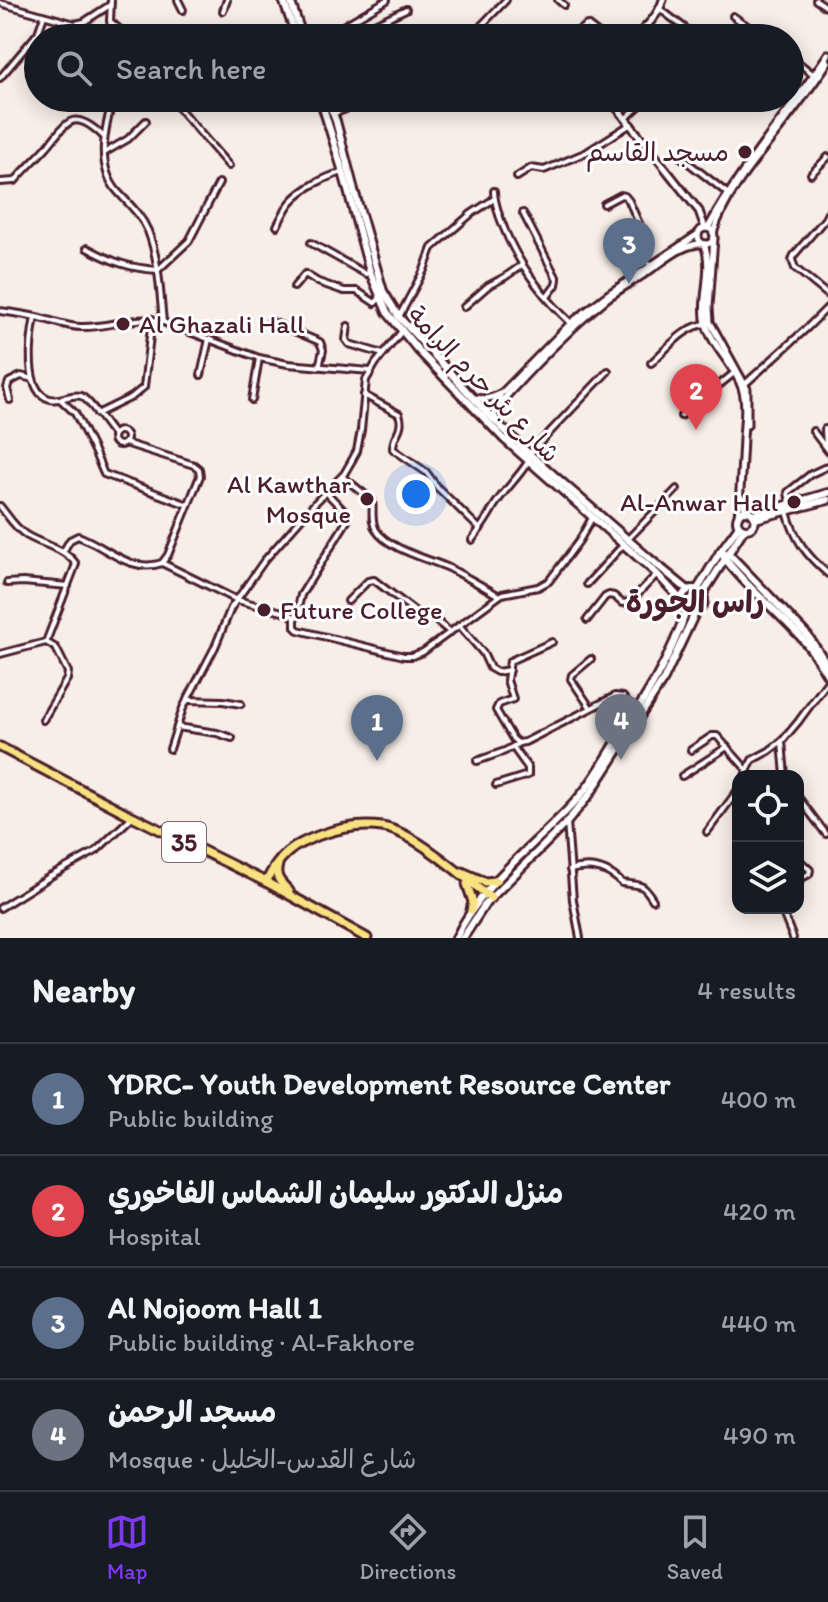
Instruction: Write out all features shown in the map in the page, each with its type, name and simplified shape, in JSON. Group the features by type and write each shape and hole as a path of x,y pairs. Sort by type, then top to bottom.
{"highway":[{"name":"35","path":"0,747 266,882 367,938"},
{"path":"225,862 259,875 269,870 282,856 315,837 346,827 382,827 421,845 487,896"},
{"path":"266,882 282,856"},
{"path":"282,856 276,875 279,882 305,903"},
{"path":"455,870 485,882 496,881"},
{"path":"455,870 470,887 471,910"}],"main road":[{"path":"283,0 294,24"},
{"path":"290,0 296,24"},
{"name":"شارع بئر حرم الرامة","path":"324,112 370,272 387,312 402,331 529,458 626,542 685,605"},
{"name":"شارع بئر حرم الرامة","path":"333,114 383,291 399,317 529,458 592,518 696,592"},
{"path":"751,515 828,493"},
{"path":"463,938 496,881 589,785 671,650 685,605 683,595 696,592 727,557 741,513 787,512 828,500"},
{"path":"740,524 752,527 751,515"},
{"path":"696,592 740,524"},
{"path":"720,552 755,592 796,631 828,674"},
{"path":"456,938 471,910 567,822 590,794 664,679 703,602 696,592"},
{"path":"685,605 691,610 697,609"}],"street":[{"path":"178,0 183,10"},
{"path":"223,11 227,0"},
{"path":"346,24 387,0"},
{"path":"496,0 501,5"},
{"path":"483,24 506,0"},
{"path":"558,0 564,5"},
{"path":"649,24 663,0"},
{"path":"816,0 828,8"},
{"path":"0,3 78,23 91,18 110,3"},
{"path":"110,3 111,24"},
{"path":"374,24 406,9"},
{"path":"660,9 680,24"},
{"path":"41,24 44,16"},
{"path":"733,16 745,24"},
{"path":"110,21 114,24"},
{"path":"0,78 24,50"},
{"path":"804,89 828,54"},
{"path":"804,98 828,62"},
{"path":"804,67 814,75"},
{"path":"109,112 103,136 106,168 115,189 141,217 150,235 158,270 163,322"},
{"path":"182,112 229,166"},
{"path":"333,114 337,112"},
{"path":"621,112 699,211 714,236"},
{"path":"626,118 633,112"},
{"path":"707,228 727,193 788,112"},
{"path":"740,524 743,385 709,324 714,236 719,215 743,175 793,112"},
{"path":"104,153 128,139 146,121"},
{"path":"0,182 15,181 67,123 86,122 103,136"},
{"path":"517,177 531,168 544,170 587,152 631,124"},
{"path":"677,154 727,193"},
{"path":"811,174 828,157"},
{"path":"277,226 297,197 328,176 343,172"},
{"path":"87,248 117,264 158,270 189,241 219,183"},
{"path":"494,191 507,238 522,265 555,308 571,323"},
{"path":"604,204 622,195 629,201 649,246 644,256 650,265"},
{"path":"399,317 432,248 471,214 494,199"},
{"path":"523,213 557,279 547,297"},
{"path":"828,213 794,255 792,262 828,295"},
{"path":"487,413 503,392 571,323 701,229 707,228"},
{"path":"698,234 709,259 705,310 709,324 743,385"},
{"path":"487,413 547,352 609,298 688,246 711,243 714,236"},
{"path":"311,243 366,274 370,272"},
{"path":"464,307 488,286 522,265"},
{"path":"294,287 306,274 318,282 344,291 356,290 375,303 380,298"},
{"path":"743,385 828,307"},
{"path":"0,311 79,327 152,319 259,358 370,371"},
{"path":"35,317 30,344 33,379 41,394 49,399 74,395 82,397 114,435 117,444 125,443 197,467 200,476 179,532 162,563"},
{"path":"97,414 132,397 144,387 152,319"},
{"path":"270,321 320,342 323,350 319,367"},
{"path":"651,363 697,324 709,324"},
{"path":"348,326 346,340 349,344 383,354"},
{"path":"170,749 187,700 231,608 264,561 342,476 357,451 366,380 402,331"},
{"path":"201,375 209,339"},
{"path":"252,400 259,358"},
{"path":"472,540 529,458 608,371"},
{"path":"681,416 734,373"},
{"path":"10,400 7,388 10,381 21,376 33,379"},
{"path":"473,398 490,398 503,392"},
{"path":"364,395 398,413 401,425 393,449 426,472 480,529"},
{"path":"60,399 75,413 104,474 188,505"},
{"path":"825,429 827,449"},
{"path":"114,435 120,431 124,433 127,437 125,443"},
{"path":"813,431 827,449"},
{"path":"790,504 788,492 811,474 828,466"},
{"path":"342,476 373,501 373,524 384,539 456,572 499,596"},
{"path":"740,484 741,499 751,515"},
{"path":"587,584 677,489"},
{"path":"326,492 346,513 348,520 301,595 296,627 298,630 408,656 423,652 499,596 538,587 549,581 592,518"},
{"path":"0,506 22,533 63,552 76,564 46,642"},
{"path":"787,512 794,534 811,559 828,574"},
{"path":"63,552 70,540 78,536 134,564 162,563 237,600 290,614 295,620"},
{"path":"587,620 609,595 622,603 630,602 657,574"},
{"path":"348,601 368,581 373,580 417,613 434,619 450,632"},
{"path":"7,583 68,586"},
{"path":"459,625 483,653 490,668 497,672 509,670"},
{"path":"0,654 46,642 56,648 68,672 67,679 43,720"},
{"path":"519,743 512,738 496,710 499,704 513,699 507,680 510,661 552,642"},
{"path":"590,707 571,679 591,659"},
{"path":"747,770 752,760 782,741 798,722 828,674"},
{"path":"477,761 513,747 610,697 623,697 635,713"},
{"path":"187,700 241,704"},
{"path":"177,727 232,738"},
{"path":"691,750 712,736 719,737 744,770"},
{"path":"782,741 784,770"},
{"path":"496,785 528,775 528,768 513,747"},
{"path":"682,776 727,747"},
{"path":"707,832 732,798"},
{"path":"804,805 826,834"},
{"path":"0,908 96,851 133,816"},
{"path":"567,822 580,938"},
{"path":"570,870 581,866 605,870 622,883 637,883 646,888 653,900"},
{"path":"783,914 793,938"}],"place":[{"name":"مسجد القاسم","path":"745,152"},
{"name":"Al Nojoom Hall 1","path":"629,284"},
{"name":"Al Ghazali Hall","path":"123,324"},
{"name":"منزل الدكتور سليمان الشماس الفاخوري","path":"696,430"},
{"name":"Al Kawthar Mosque","path":"367,499"},
{"name":"Al-Anwar Hall","path":"794,502"},
{"name":"Future College","path":"264,610"},
{"name":"مسجد الرحمن","path":"621,760"},
{"name":"YDRC- Youth Development Resource Center","path":"377,761"}],"district":[{"name":"راس الجورة","path":"695,601"}]}
